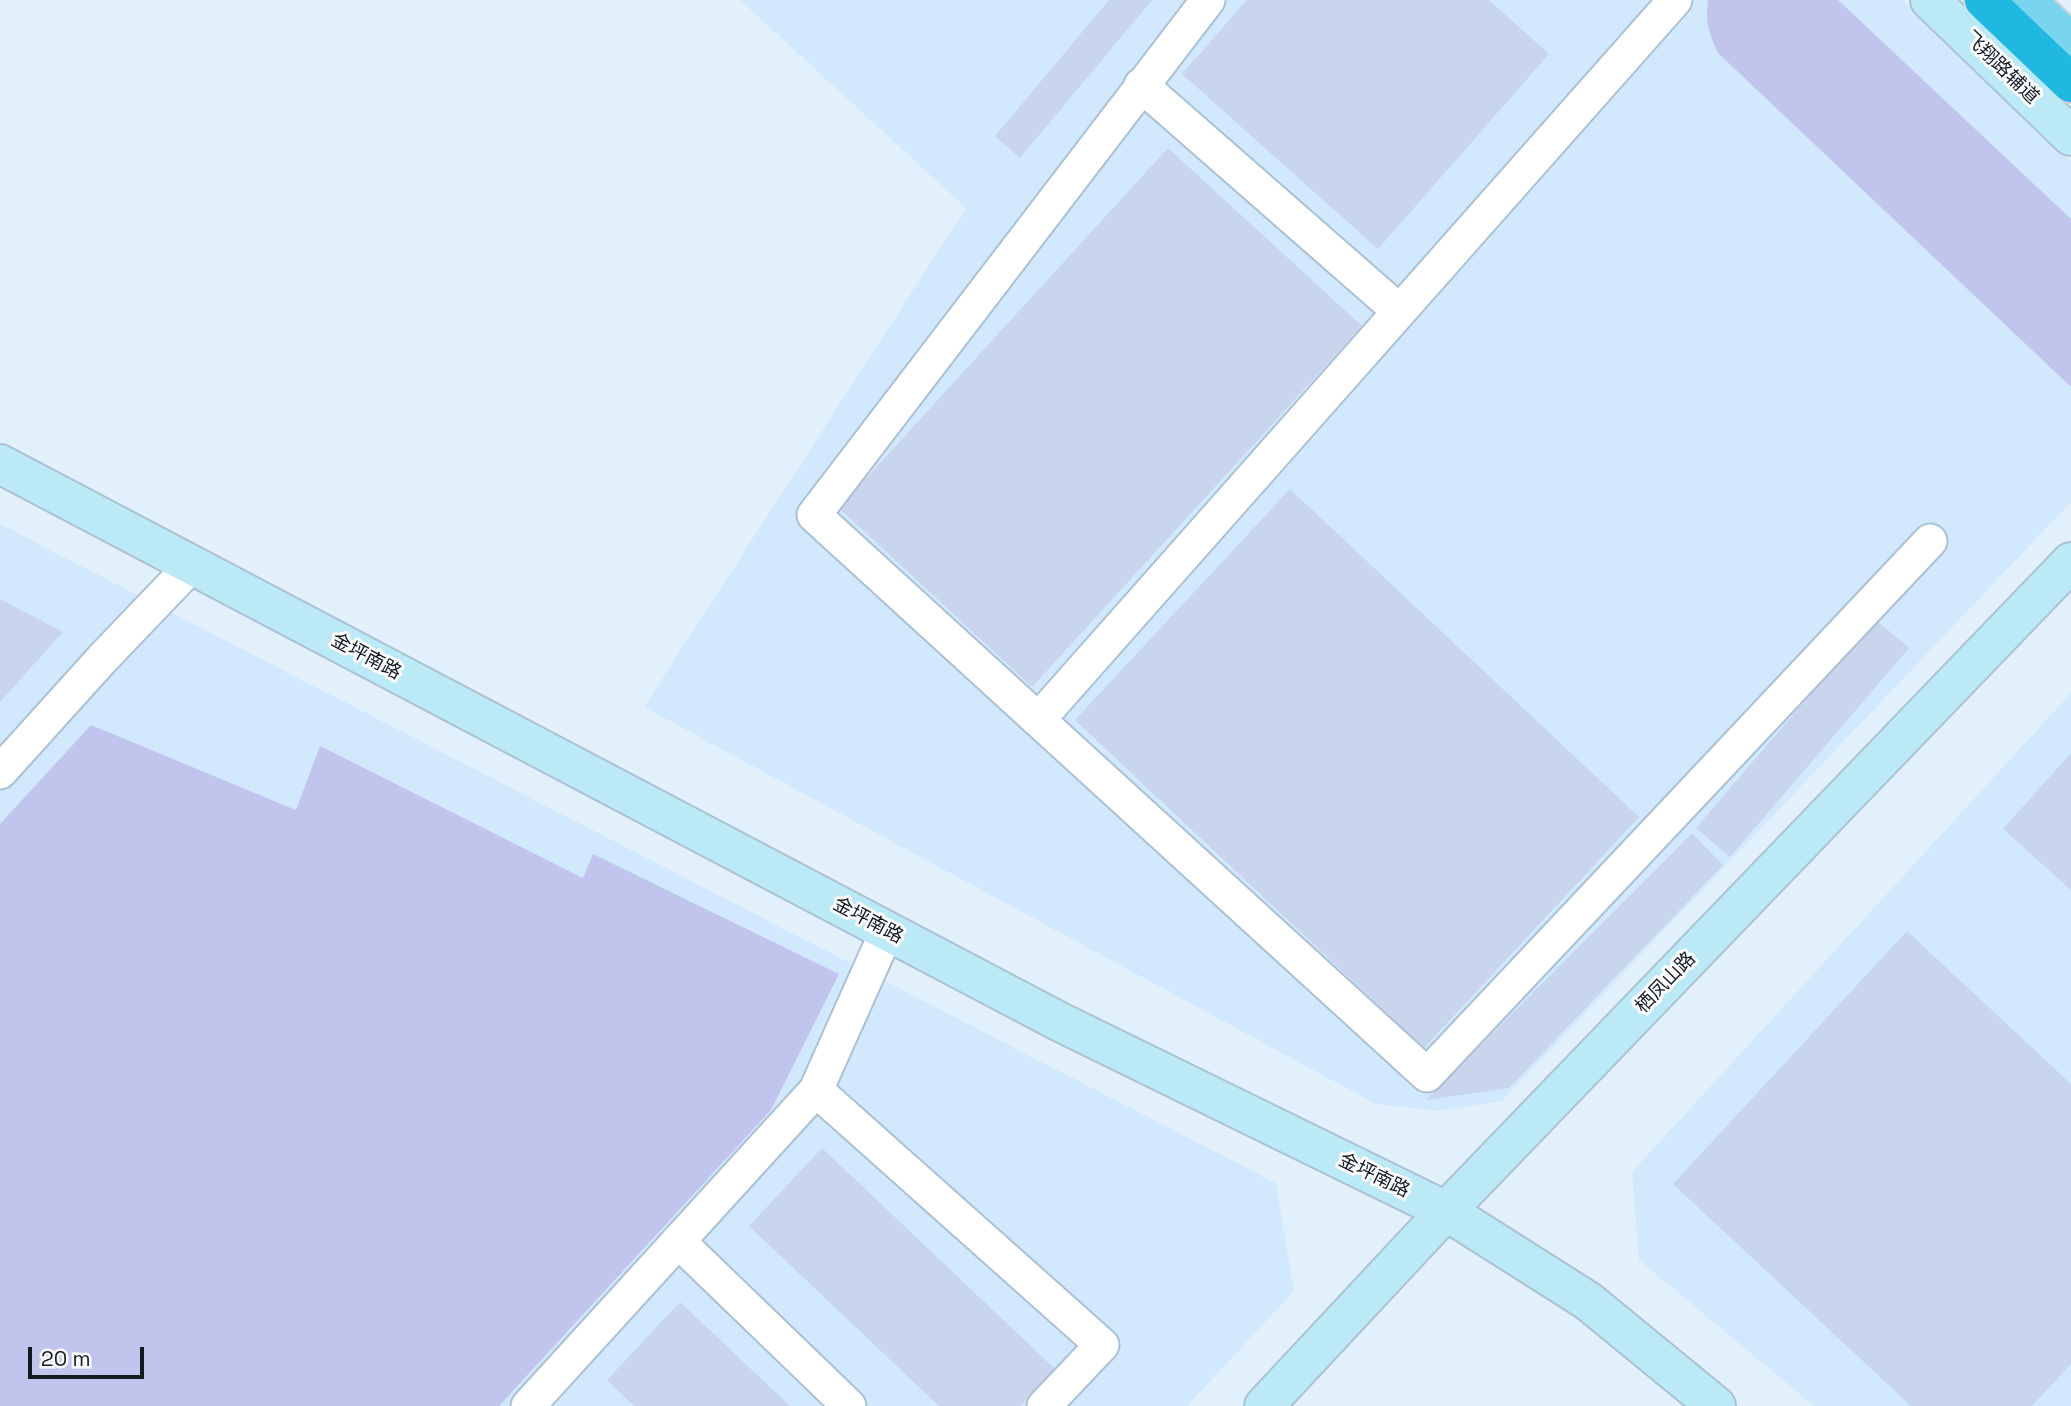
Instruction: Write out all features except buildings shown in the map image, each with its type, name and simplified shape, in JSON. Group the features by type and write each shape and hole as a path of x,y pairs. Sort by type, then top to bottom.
{"highway":[{"path":"1984,0 2071,83"}],"main road":[{"path":"2026,0 2071,43"}],"street":[{"path":"1208,0 814,515 1427,1075 1930,541"},
{"path":"1038,720 1675,0"},
{"name":"飞翔路辅道","path":"1930,0 2071,136"},
{"path":"1141,85 1399,311"},
{"name":"金坪南路","path":"0,464 1060,1022 1446,1211 1588,1301 1716,1406"},
{"name":"栖凤山路","path":"1264,1406 1446,1211 2071,562"},
{"path":"0,772 192,565"},
{"path":"532,1404 816,1090 887,931"},
{"path":"816,1090 1102,1345 1044,1406"},
{"path":"678,1241 849,1406"}],"shaded area":[{"path":"740,0 1903,0 2071,160 2071,502 1502,1101 1437,1111 1376,1104 644,707 966,208"},
{"path":"1708,0 1838,0 2071,219 2071,387 1719,54 1709,28"},
{"path":"0,524 1276,1183 1294,1291 1187,1406 0,1406"},
{"path":"2071,693 2071,1406 1814,1406 1639,1260 1632,1172"},
{"path":"91,725 296,810 320,746 583,878 593,854 839,974 771,1110 499,1406 0,1406 0,824"}]}
